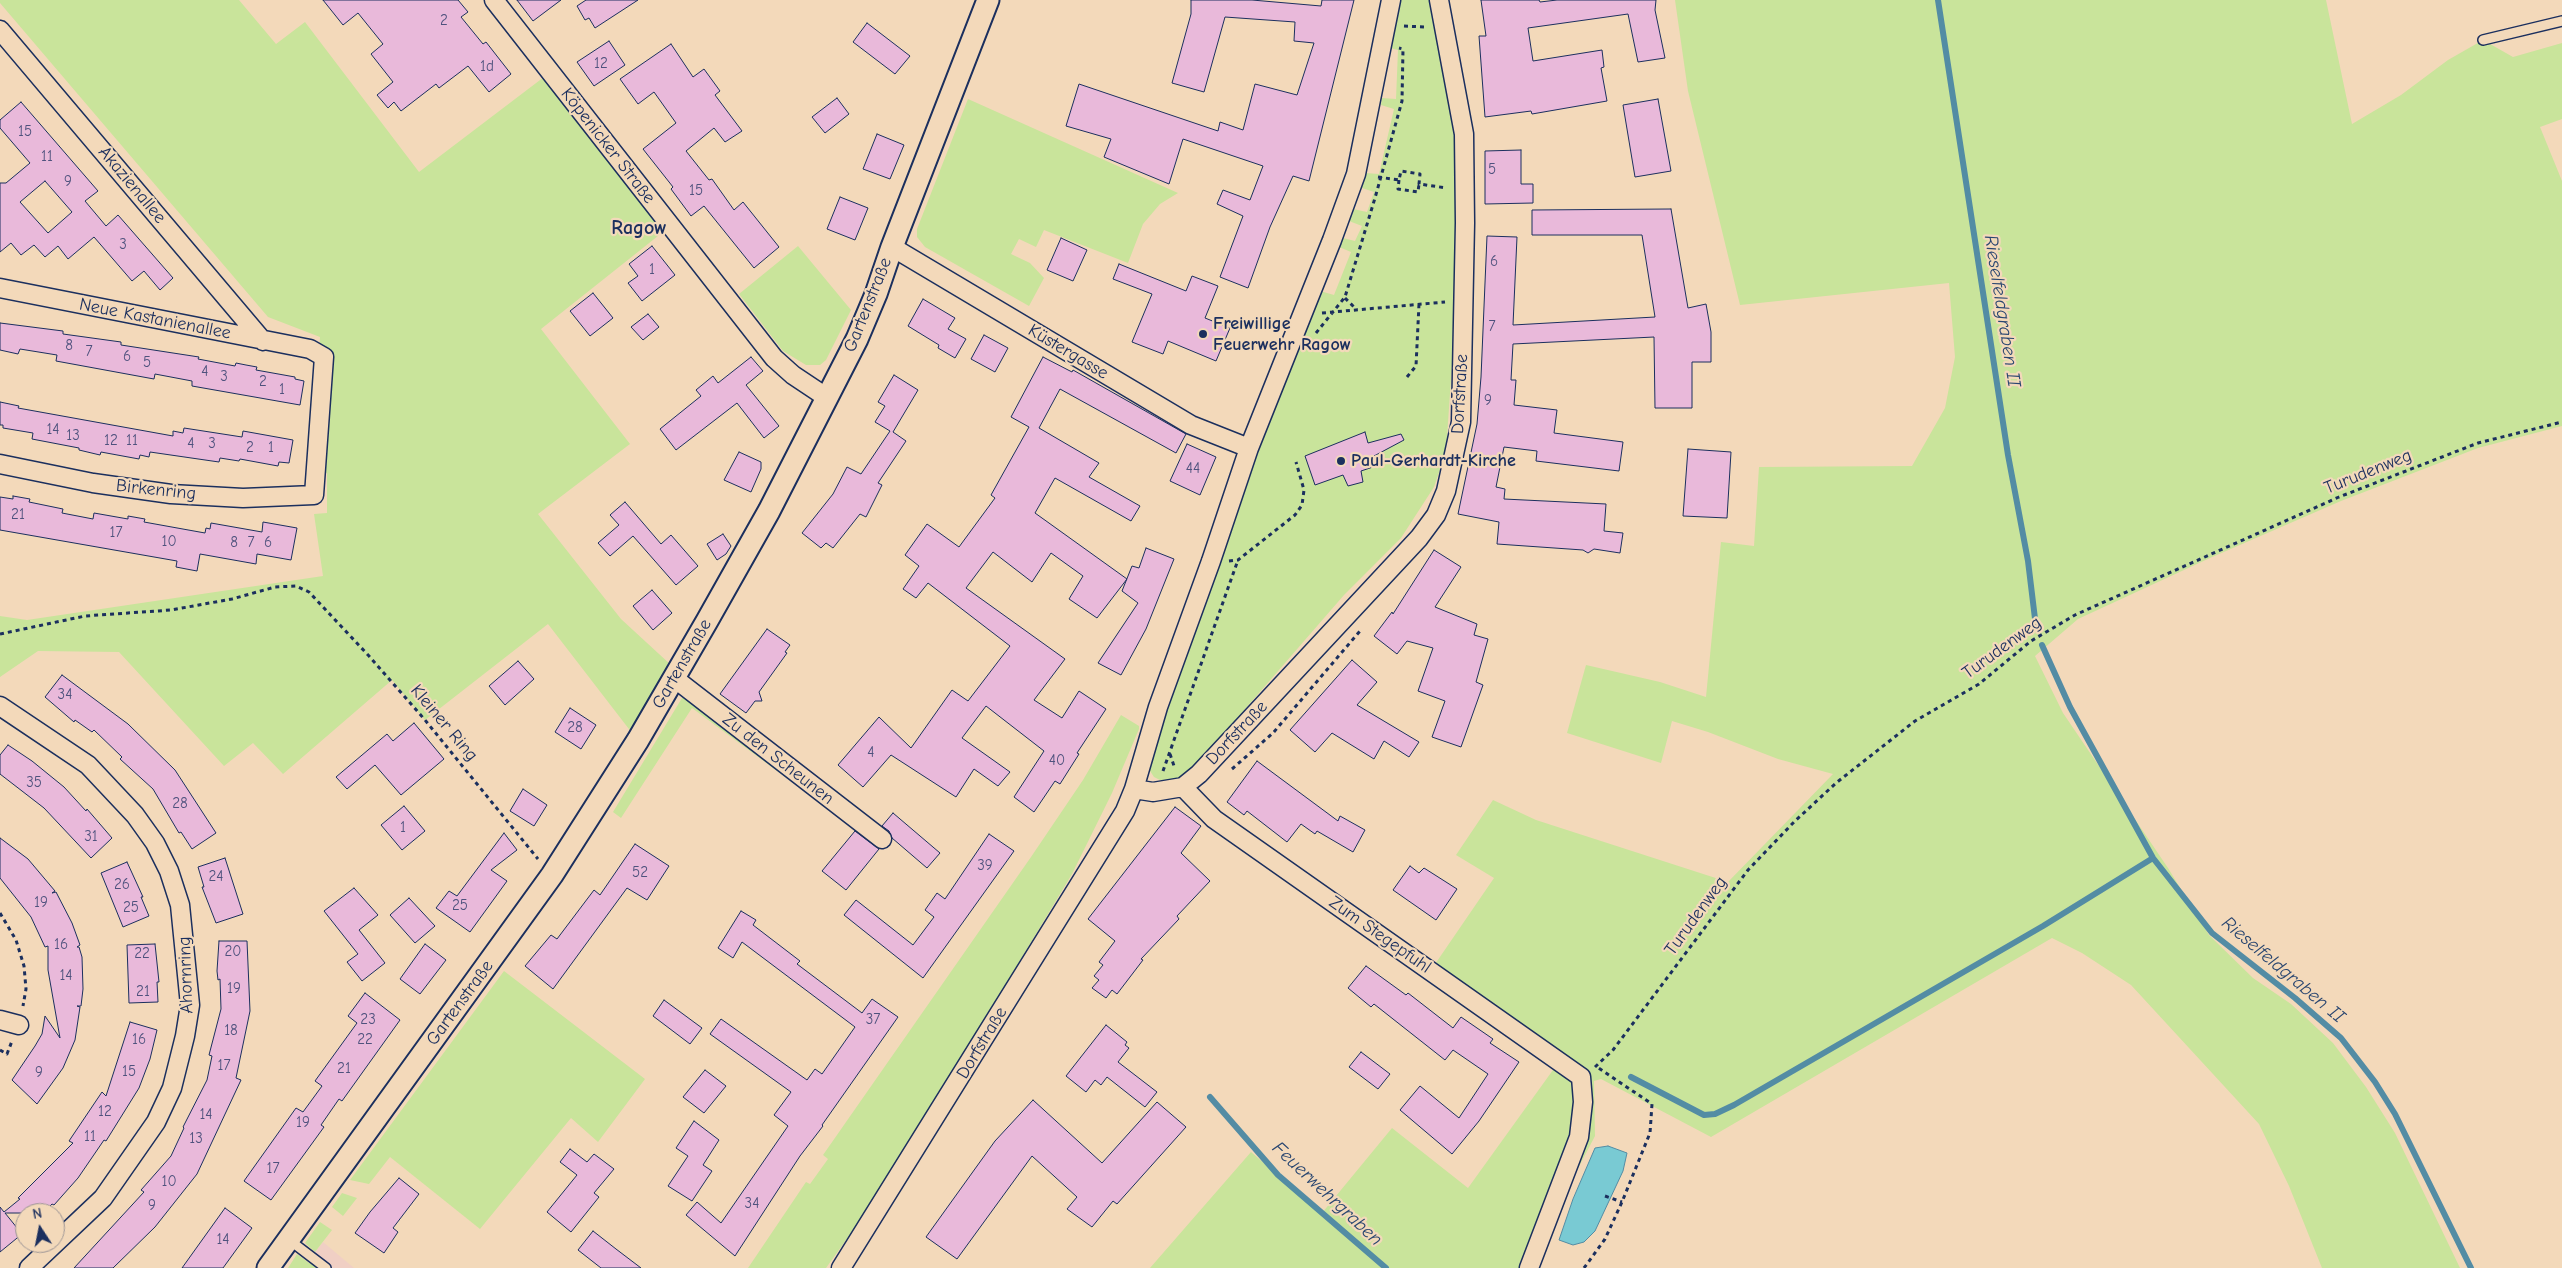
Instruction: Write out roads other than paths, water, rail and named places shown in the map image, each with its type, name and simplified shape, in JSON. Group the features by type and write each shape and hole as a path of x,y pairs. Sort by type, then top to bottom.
{"street":[{"name":"Köpenicker Straße","path":"494,0 774,358 793,376 826,396"},
{"name":"Gartenstraße","path":"268,1268 552,875 674,678 769,511 826,396 857,339 876,294 892,247 988,0"},
{"name":"Dorfstraße","path":"842,1268 1124,811 1134,789 1158,707 1211,561 1249,448 1356,174 1391,0"},
{"name":"Dorfstraße","path":"1183,787 1199,774 1406,551 1436,515 1446,491 1461,422 1465,190 1464,134 1439,0"},
{"name":"Akazienallee","path":"0,30 263,341"},
{"name":"Küstergasse","path":"892,247 1191,425 1249,448"},
{"path":"0,274 7,289"},
{"name":"Neue Kastanienallee","path":"7,289 310,349 324,358 314,495"},
{"name":"Birkenring","path":"0,464 93,483 171,494 243,498 314,495"},
{"name":"Zu den Scheunen","path":"674,678 882,839"},
{"name":"Ahornring","path":"0,706 88,765 135,815 155,844 170,871 180,905 190,1005 185,1036 172,1088 156,1122 104,1198 29,1268"},
{"path":"1134,789 1153,792 1183,787"},
{"name":"Zum Stegepfuhl","path":"1183,787 1214,819 1581,1077 1583,1102 1579,1137 1529,1268"},
{"path":"0,1020 19,1025"}],"lane":[{"path":"2483,40 2562,21"},
{"path":"288,1239 326,1268"}],"water":[{"path":"1608,1146 1627,1153 1623,1171 1595,1231 1584,1242 1573,1245 1559,1240 1573,1199 1595,1148"}],"waterway":[{"name":"Rieselfeldgraben II","path":"1938,0 2008,455 2028,561 2036,627"},
{"name":"Rieselfeldgraben II","path":"2042,645 2070,707 2153,858 2212,933 2295,998 2341,1038 2375,1082 2395,1114 2471,1268"},
{"path":"1631,1077 1704,1115 1715,1114 1734,1105 2043,926 2153,858"},
{"name":"Feuerwehrgraben","path":"1210,1097 1278,1175 1386,1268"}],"place":[{"name":"Freiwillige Feuerwehr Ragow","path":"1203,334"},
{"name":"Paul-Gerhardt-Kirche","path":"1341,461"}],"district":[{"name":"Ragow","path":"639,228"}]}
